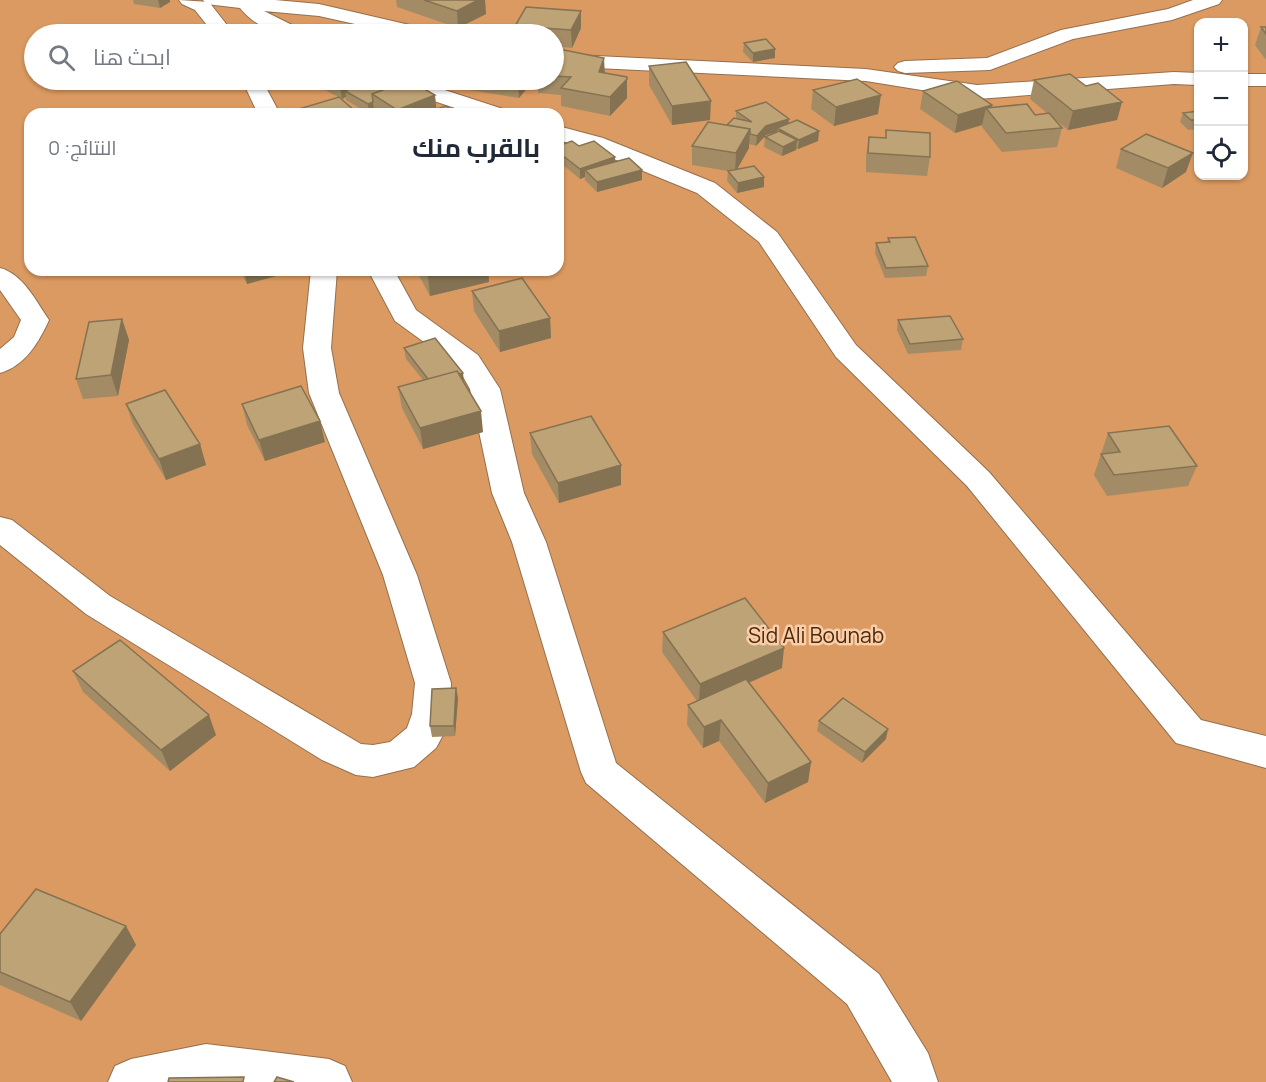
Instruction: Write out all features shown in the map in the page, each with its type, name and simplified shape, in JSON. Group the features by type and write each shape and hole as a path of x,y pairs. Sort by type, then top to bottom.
{"street":[{"path":"189,0 202,6 216,24"},
{"path":"213,0 319,10 380,24"},
{"path":"866,75 886,68 990,64 1068,34 1172,14 1212,0"},
{"path":"246,3 255,14 276,24"},
{"path":"564,60 866,75 977,92 1174,78 1194,79"},
{"path":"1248,80 1266,80"},
{"path":"257,90 266,108"},
{"path":"424,90 477,108"},
{"path":"564,135 595,143 706,188 768,237 846,351 978,478 1190,732 1266,752"},
{"path":"0,276 14,289 35,320 26,341 17,352 0,364"},
{"path":"0,528 98,605 336,749 356,759 374,761 400,756 423,737 431,714 433,683 400,575 324,393 317,348 323,276"},
{"path":"384,276 405,315 468,361 486,389 508,493 529,543 600,772 863,989 912,1069 915,1082"},
{"path":"131,1082 206,1067 329,1082"}],"green space":[{"name":"Sid Ali Bounab","path":"0,0 1266,0 1266,1082 0,1082"}],"building":[{"path":"424,0 478,0 457,11"},
{"path":"526,7 581,11 571,30 564,30 564,24 516,24"},
{"path":"766,39 775,49 753,53 744,43"},
{"path":"564,50 604,58 599,72 627,77 627,79 610,97 564,89 564,85 571,77 564,77"},
{"path":"686,62 711,101 672,106 649,66"},
{"path":"1070,74 1086,86 1098,83 1122,102 1073,111 1034,80"},
{"path":"857,79 881,95 836,107 813,90"},
{"path":"957,81 992,105 958,115 923,91"},
{"path":"382,90 372,94 373,102 368,104 345,91"},
{"path":"383,90 426,90 435,95 402,108 394,108 372,94"},
{"path":"339,97 351,108 302,108"},
{"path":"766,102 789,119 766,126 757,136 750,134 750,129 727,125 734,118 752,122 736,111"},
{"path":"1027,104 1035,115 1049,113 1062,128 1006,133 986,108"},
{"path":"1194,112 1194,120 1191,120 1183,113"},
{"path":"797,120 819,131 799,140 777,128"},
{"path":"708,122 750,129 736,153 692,146"},
{"path":"886,130 930,133 930,157 868,153 869,137 886,138"},
{"path":"779,131 797,140 783,147 765,137"},
{"path":"1146,134 1193,153 1168,168 1121,149"},
{"path":"572,141 579,146 594,141 615,157 580,169 564,157 564,144"},
{"path":"629,158 642,170 597,182 585,170"},
{"path":"754,166 764,177 738,183 728,171"},
{"path":"915,237 928,266 886,268 876,243 890,242 888,238"},
{"path":"522,278 550,318 499,331 472,291"},
{"path":"950,316 963,339 910,344 898,320"},
{"path":"122,319 111,375 76,379 89,322"},
{"path":"435,338 463,373 459,374 457,371 428,379 404,348"},
{"path":"457,371 481,411 420,428 398,387"},
{"path":"301,386 320,421 259,440 242,404"},
{"path":"165,390 200,444 159,459 126,404"},
{"path":"591,416 621,465 558,483 530,433"},
{"path":"1169,426 1197,466 1114,475 1101,454 1120,452 1108,433"},
{"path":"745,598 784,648 700,684 663,632"},
{"path":"120,640 209,715 161,750 73,671"},
{"path":"746,679 811,762 768,783 721,720 704,727 688,705"},
{"path":"456,688 454,726 430,726 432,689"},
{"path":"843,698 888,729 865,752 819,721"},
{"path":"36,889 126,926 70,1002 0,972 0,934"},
{"path":"244,1077 243,1082 168,1082 169,1078"},
{"path":"277,1077 294,1082 274,1082"}]}
